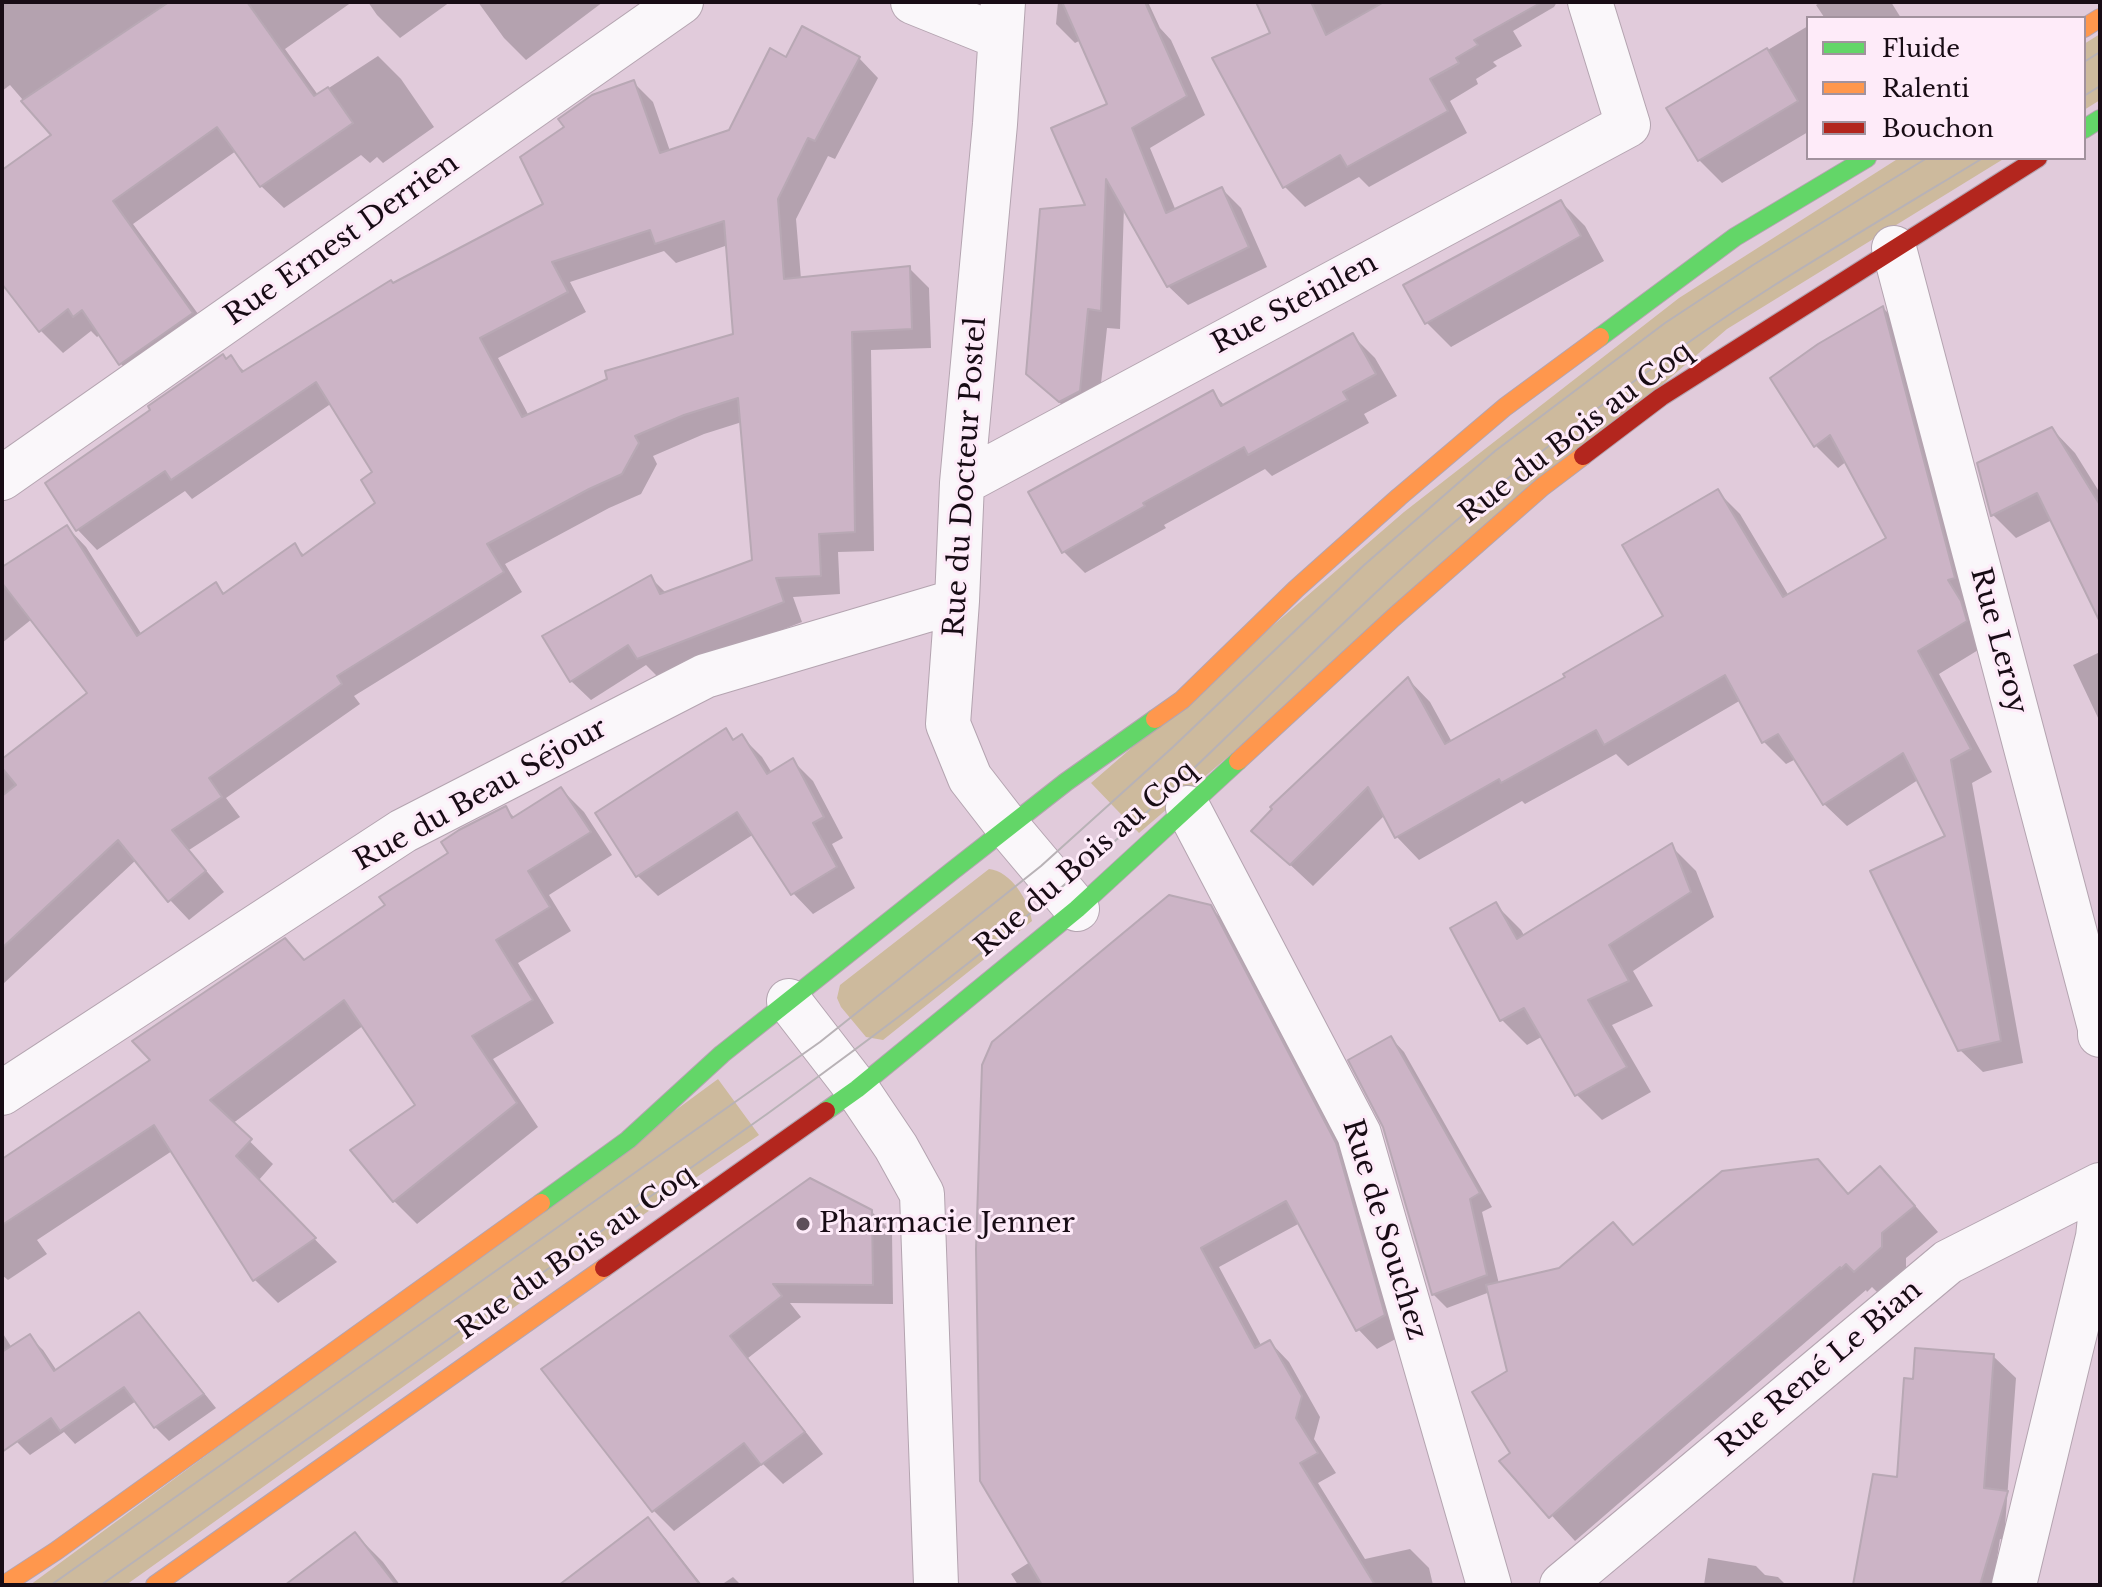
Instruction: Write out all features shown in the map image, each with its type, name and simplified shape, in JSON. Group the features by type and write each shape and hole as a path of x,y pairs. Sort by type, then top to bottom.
{"main road":[{"name":"Rue du Bois au Coq","path":"4,1585 69,1542 628,1140 722,1054 1066,782 1182,700 1296,589 1505,407 1735,237 1864,160"},
{"name":"Rue du Bois au Coq","path":"155,1585 857,1089 1077,909 1383,627 1542,487 1661,397 2035,160"}],"street":[{"name":"Rue Ernest Derrien","path":"2,478 681,2"},
{"path":"913,2 1002,20"},
{"name":"Rue Steinlen","path":"962,483 1628,125 1590,2"},
{"name":"Rue du Docteur Postel","path":"1002,20 962,483 948,724 970,778 1077,909"},
{"name":"Rue Leroy","path":"1894,248 2100,1035"},
{"name":"Rue du Beau Séjour","path":"2,1093 403,831 430,817 705,676 957,601"},
{"name":"Rue de Souchez","path":"1188,808 1359,1134 1489,1585"},
{"path":"789,1001 857,1089 896,1147 922,1194 936,1585"},
{"name":"Rue René Le Bian","path":"1562,1585 1948,1262 2100,1185"},
{"path":"2014,1585 2100,1218"}],"shaded area":[{"path":"2100,34 2100,100 2086,109 2086,43"},
{"path":"1896,160 2002,160 1727,329 1139,833 1091,783 1404,512 1679,298"},
{"path":"989,869 1005,875 1018,888 1032,921 883,1040 866,1037 841,1007 837,998 840,985"},
{"path":"718,1079 759,1135 126,1585 30,1585"}],"building":[{"path":"169,2 247,2 314,96 328,87 353,123 260,187 217,127 113,201 193,313 119,365 82,310 73,317 68,309 39,332 2,284 2,170 51,135 21,101"},
{"path":"1062,2 1145,2 1187,96 1132,128 1166,213 1222,187 1249,247 1167,287 1106,179 1101,311 1088,309 1080,391 1059,402 1026,374 1040,209 1085,205 1051,128 1107,104"},
{"path":"1256,2 1311,2 1326,35 1384,2 1542,2 1474,40 1478,45 1456,58 1459,63 1430,79 1448,111 1347,167 1340,155 1283,188 1212,58 1270,33"},
{"path":"802,26 860,57 815,141 808,138 778,199 784,279 910,266 912,329 852,332 855,532 819,534 821,576 776,578 784,602 637,659 628,645 570,682 542,636 651,575 660,594 752,560 738,398 684,415 635,436 639,443 622,474 487,544 504,572 337,676 342,684 209,778 222,797 172,830 206,871 168,902 118,840 2,948 2,796 16,785 2,768 2,759 87,693 2,583 2,567 67,525 137,636 216,582 223,594 295,543 302,556 375,503 361,480 372,472 316,382 171,480 165,471 76,531 45,483 150,410 148,406 223,354 226,359 231,355 242,372 391,280 393,283 543,204 520,157 564,127 558,119 592,95 634,80 660,153 729,130 770,48 786,57","holes":["724,221 733,334 605,371 607,379 522,417 480,338 568,292 552,262 650,230 655,244"]},
{"path":"1767,48 1798,101 1698,161 1666,108"},
{"path":"1561,200 1581,236 1425,324 1403,285"},
{"path":"1883,306 1955,578 1948,580 1961,601 1967,621 1918,651 1971,749 1951,760 2001,1041 1958,1051 1870,871 1945,836 1903,753 1823,805 1778,734 1762,743 1725,675 1604,745 1596,730 1501,783 1499,779 1395,838 1368,787 1290,865 1251,831 1272,809 1270,807 1408,677 1445,744 1565,677 1563,674 1663,616 1622,545 1718,489 1783,597 1886,538 1830,435 1814,447 1770,378 1818,344"},
{"path":"1353,333 1376,374 1343,392 1348,400 1248,455 1244,447 1143,503 1145,506 1062,553 1028,492 1213,390 1221,406"},
{"path":"2052,427 2100,505 2100,622 2037,493 1991,516 1977,463"},
{"path":"726,728 733,740 742,734 767,774 793,758 824,817 813,823 837,867 791,895 737,812 636,877 595,813"},
{"path":"561,787 591,832 528,871 550,907 496,940 533,1000 472,1036 517,1103 393,1202 350,1150 415,1105 344,1000 210,1100 252,1139 236,1156 316,1238 253,1281 154,1125 2,1225 2,1159 150,1060 132,1041 285,938 304,960 385,905 379,897 448,853 441,842 506,806 512,818"},
{"path":"1672,843 1691,892 1609,945 1629,981 1588,1000 1627,1067 1575,1096 1524,1008 1500,1021 1450,928 1496,902 1517,939"},
{"path":"1169,895 1211,905 1336,1143 1385,1315 1356,1331 1286,1201 1201,1248 1255,1348 1270,1340 1302,1396 1296,1418 1318,1453 1300,1463 1375,1585 1042,1585 980,1481 976,1249 982,1065 992,1042"},
{"path":"1391,1036 1480,1193 1470,1199 1487,1275 1432,1295 1383,1127 1348,1060"},
{"path":"1818,1159 1848,1194 1880,1166 1915,1206 1882,1233 1882,1247 1854,1272 1846,1264 1840,1267 1549,1518 1499,1461 1510,1453 1472,1392 1507,1371 1486,1285 1559,1268 1613,1222 1633,1245 1722,1171"},
{"path":"810,1178 872,1210 873,1285 773,1284 782,1296 730,1336 805,1432 761,1465 744,1443 652,1512 541,1369"},
{"path":"139,1312 204,1394 154,1428 124,1387 60,1431 51,1418 2,1452 2,1352 30,1334 54,1371"},
{"path":"1915,1348 1994,1354 1984,1488 2008,1491 1980,1585 1853,1585 1873,1474 1897,1477 1904,1378 1913,1379"},
{"path":"648,1517 700,1585 559,1585"},
{"path":"355,1532 396,1585 285,1585"}],"tram line":[{"path":"2086,61 2100,52"},
{"path":"2086,95 2100,86"},
{"path":"51,1585 820,1042 1041,866 1173,747 1363,566 1495,451 1665,323 1924,160"},
{"path":"101,1585 767,1114 966,964 1111,845 1438,536 1586,417 1732,312 1980,160"}],"traffic: fast":[{"path":"2086,128 2100,119"},
{"path":"1600,337 1735,237 1864,160"},
{"path":"541,1203 628,1140 722,1054 951,872 1066,782 1155,719"},
{"path":"826,1111 1077,909 1238,761"}],"traffic: slow":[{"path":"2086,27 2100,18"},
{"path":"1155,719 1182,700 1296,589 1399,497 1505,407 1600,337"},
{"path":"1238,761 1393,618 1542,487 1583,456"},
{"path":"4,1585 56,1551 541,1203"},
{"path":"155,1585 604,1268"}],"traffic: jam":[{"path":"1583,456 1661,397 2035,160"},
{"path":"604,1268 826,1111"}],"place":[{"name":"Pharmacie Jenner","path":"803,1224"}]}
